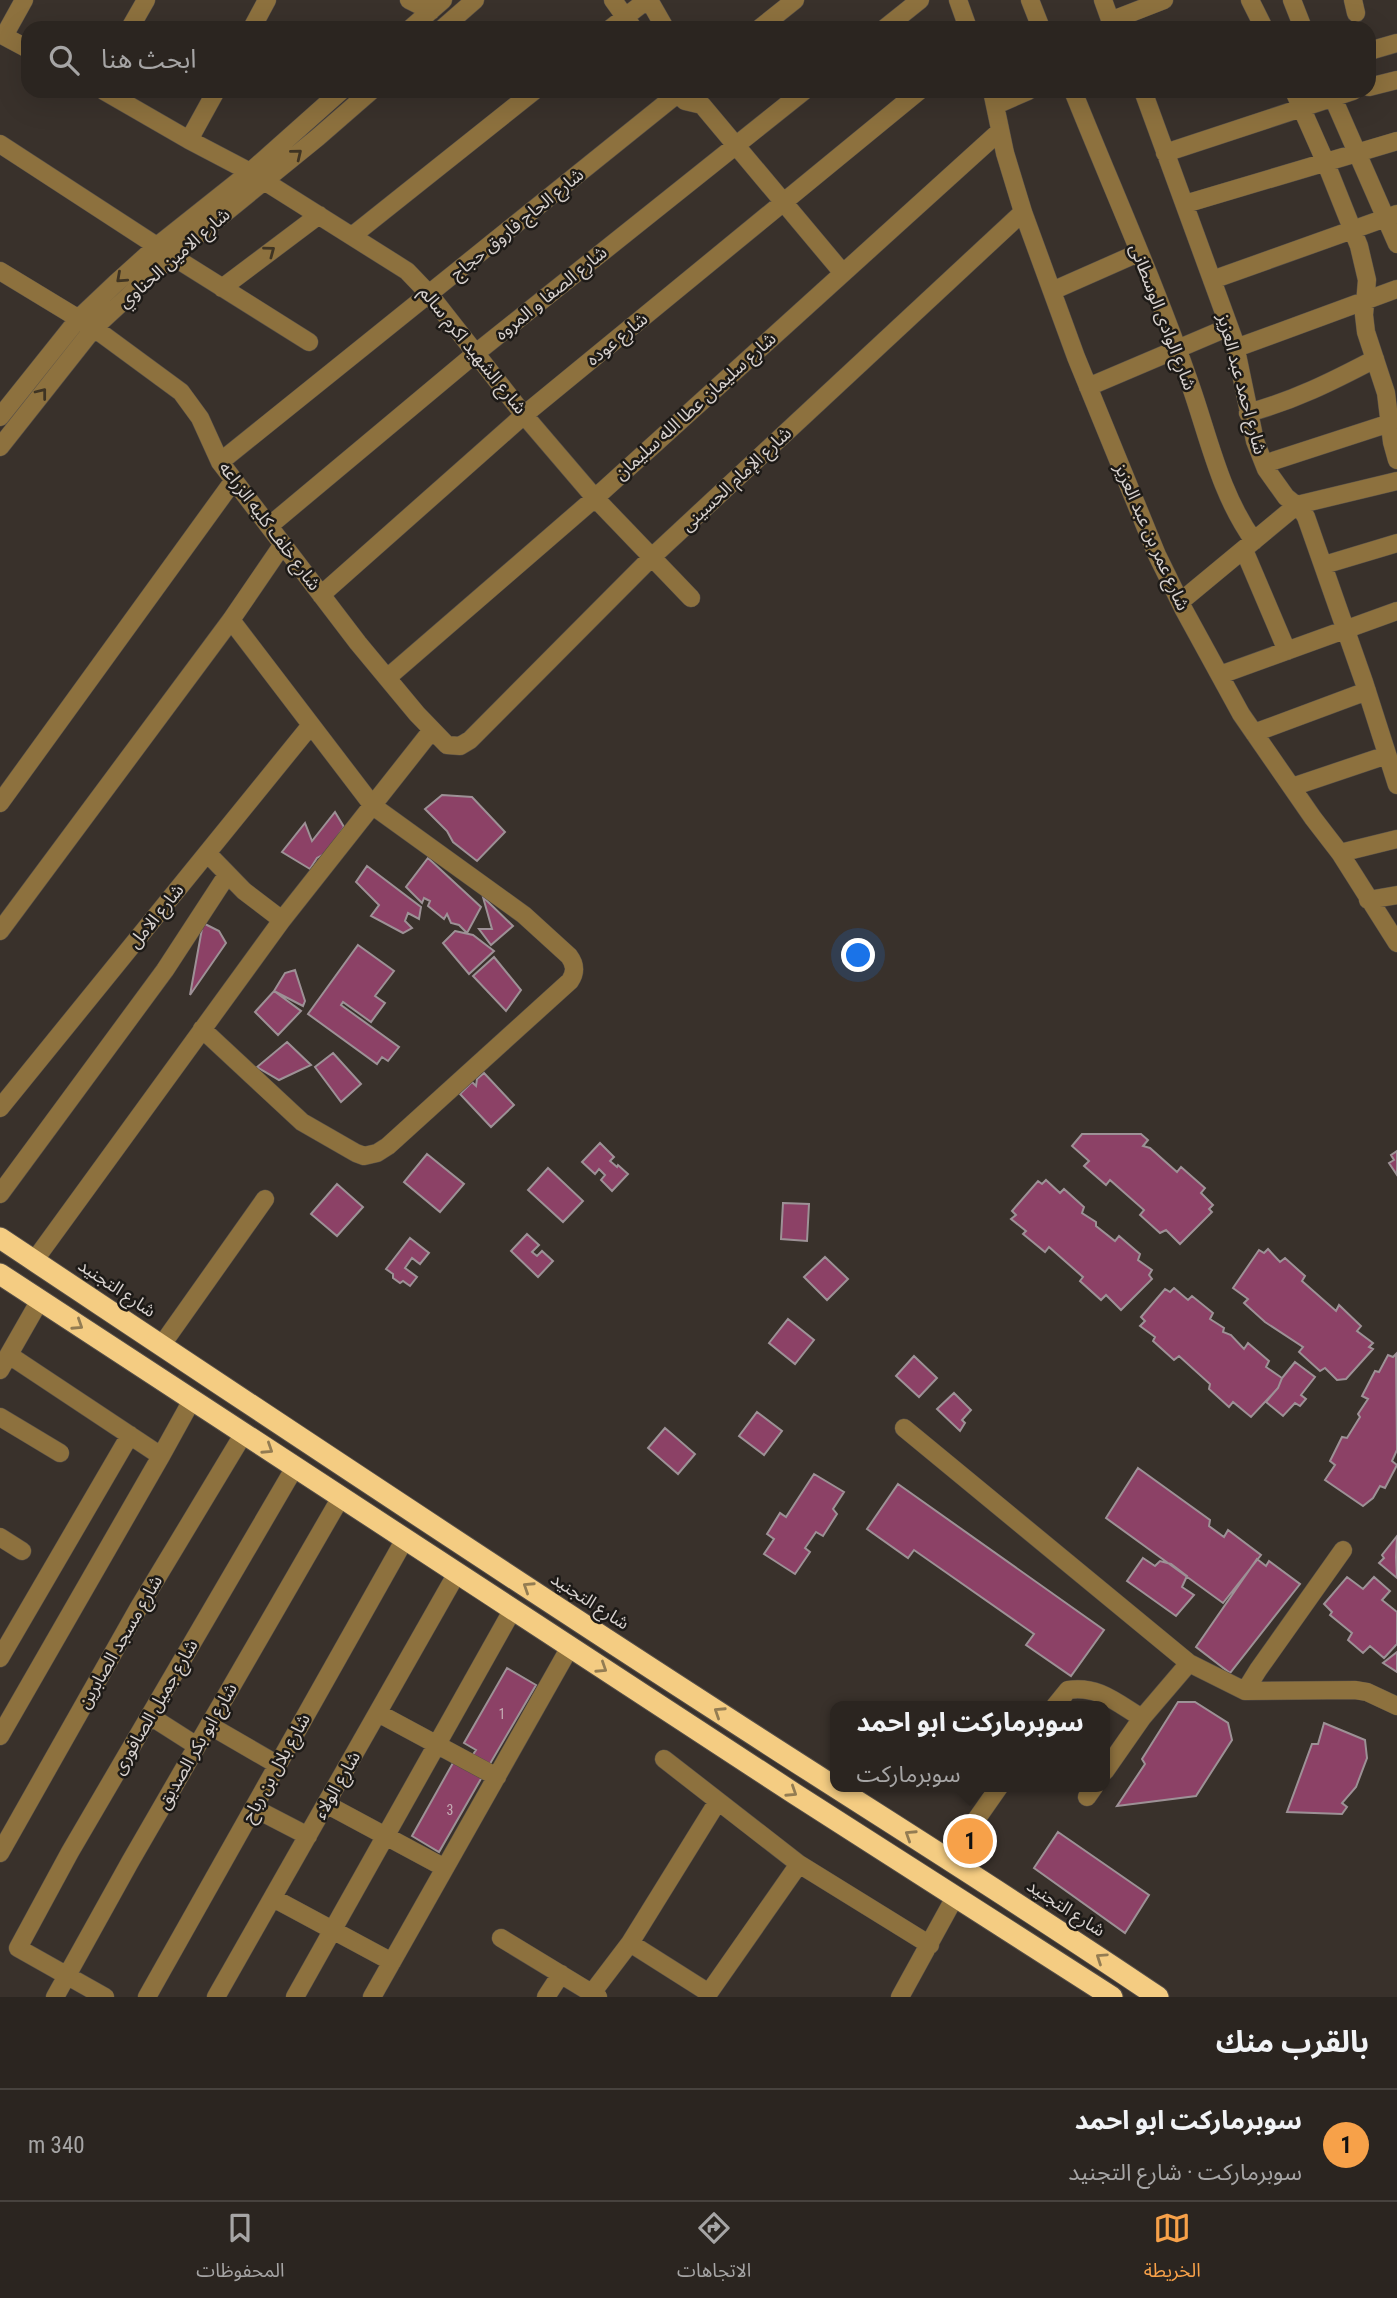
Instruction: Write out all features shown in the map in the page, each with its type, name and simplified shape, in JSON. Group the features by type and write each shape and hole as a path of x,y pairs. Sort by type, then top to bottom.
{"highway":[{"name":"شارع التجنيد","path":"0,1238 830,1784"},
{"path":"0,1274 1112,1997"},
{"name":"شارع التجنيد","path":"843,1792 1157,1997"},
{"path":"959,1899 977,1878"}],"street":[{"path":"21,45 2,35 24,0"},
{"path":"134,21 146,0"},
{"path":"256,21 267,0"},
{"path":"409,0 437,5"},
{"path":"451,21 475,0"},
{"path":"612,0 622,21"},
{"path":"626,21 648,0 661,21"},
{"path":"769,21 795,0"},
{"path":"894,21 920,0"},
{"path":"958,0 966,21"},
{"path":"1030,0 1038,21"},
{"path":"1103,0 1111,21"},
{"path":"1118,21 1164,0"},
{"path":"1251,0 1261,21"},
{"path":"1292,0 1300,21"},
{"path":"419,21 437,5"},
{"path":"1376,49 1397,43"},
{"path":"1376,85 1397,79"},
{"name":"شارع الشهيد اكرم سالم","path":"116,98 257,176 407,271 430,295 524,415 595,498 691,598"},
{"path":"189,140 212,98"},
{"name":"شارع الامين الحناوي","path":"257,176 334,98"},
{"name":"شارع الامين الحناوي","path":"0,416 79,318 257,176 362,98"},
{"path":"352,236 525,98"},
{"name":"شارع الحاج فاروق حجاج","path":"220,462 672,98"},
{"path":"683,98 685,101 701,98 735,145 842,272"},
{"name":"شارع الصفا و المروه","path":"269,526 476,353 795,98"},
{"name":"شارع عوده","path":"321,595 524,415 910,98"},
{"name":"شارع عمر بن عبد العزيز","path":"994,98 1000,131 1023,212 1088,387 1157,555 1180,603 1254,733 1340,853 1397,943"},
{"name":"شارع الوادى الوسطانى","path":"1076,98 1190,382 1228,499 1240,521 1287,651"},
{"name":"شارع احمد عبد العزيز","path":"1145,98 1236,348 1255,441 1264,464 1286,497 1297,505 1306,517 1367,691 1389,742 1396,781"},
{"path":"1334,98 1356,151 1392,216 1397,244"},
{"path":"1165,153 1298,99 1353,230 1367,280 1366,332 1386,393 1397,456"},
{"name":"شارع سليمان عطا الله سليمان","path":"387,678 595,498 1000,131"},
{"path":"1185,204 1397,141"},
{"path":"0,144 309,342"},
{"name":"شارع الإمام الحسينى","path":"453,746 465,744 470,740 652,557 1023,212"},
{"path":"222,288 318,215"},
{"path":"1212,280 1392,216"},
{"name":"شارع الامين الحناوي","path":"0,447 94,328 164,251"},
{"path":"1052,291 1138,253"},
{"name":"شارع خلف كليه الزراعه","path":"0,271 94,328 181,392 200,418 220,462 321,595 432,730 442,741 453,746"},
{"path":"1236,348 1397,289"},
{"path":"1088,387 1229,327"},
{"path":"1248,413 1313,391 1375,359"},
{"path":"1264,464 1390,423"},
{"path":"0,803 234,480"},
{"path":"1180,603 1297,505 1397,481"},
{"path":"1324,565 1397,543"},
{"path":"0,931 231,620 283,544"},
{"path":"1220,675 1397,611"},
{"path":"202,1029 302,1122 356,1153 372,1156 388,1146 574,976 573,961 549,936 373,806 231,620"},
{"path":"1254,733 1367,691"},
{"name":"شارع الامل","path":"0,1108 311,725"},
{"path":"34,1261 282,920 432,730"},
{"path":"1292,787 1389,742"},
{"path":"1340,853 1397,839"},
{"path":"207,853 227,875 282,920"},
{"path":"0,1194 165,970 227,875"},
{"path":"1368,900 1397,895"},
{"path":"162,1346 265,1199"},
{"path":"40,1300 4,1363 162,1456"},
{"path":"0,1736 162,1456 192,1399"},
{"path":"0,1417 60,1453"},
{"path":"904,1429 1189,1663 1245,1691 1355,1690 1367,1692 1397,1706"},
{"name":"شارع مسجد الصابرين","path":"0,1853 138,1609 244,1433"},
{"path":"1,1654 130,1436"},
{"name":"شارع جميل الصافورى","path":"67,1976 18,1948 70,1852 295,1467"},
{"name":"شارع ابو بكر الصديق","path":"55,1997 341,1497"},
{"path":"0,1537 22,1551"},
{"name":"شارع بلال بن رباح","path":"147,1997 405,1539"},
{"path":"1245,1691 1343,1550"},
{"name":"شارع الولاء","path":"225,1994 273,1898 457,1573"},
{"path":"295,1997 513,1609"},
{"path":"372,1997 570,1647"},
{"path":"1110,1764 1142,1718 1189,1663"},
{"path":"1059,1701 1068,1690 1095,1689 1142,1718"},
{"path":"378,1713 497,1777"},
{"path":"150,1716 197,1746"},
{"path":"209,1725 278,1765"},
{"path":"664,1759 799,1864 930,1945"},
{"path":"948,1860 996,1792"},
{"path":"501,1938 595,1995 718,1801"},
{"path":"326,1804 445,1868"},
{"path":"254,1808 308,1836"},
{"path":"630,1943 708,1995 799,1864"},
{"path":"273,1898 392,1962"},
{"path":"900,1997 959,1899"},
{"path":"546,1997 561,1974"},
{"path":"67,1976 105,1997"}],"building":[{"path":"442,795 472,797 505,832 477,861 453,842 447,831 425,809"},
{"path":"335,812 344,827 326,853 317,858 310,869 282,852 305,823 312,841"},
{"path":"428,858 481,907 467,933 459,925 451,923 447,914 444,919 428,906 430,901 424,898 422,903 406,887"},
{"path":"367,866 421,907 419,919 408,913 405,921 412,928 403,933 371,916 379,905 356,882"},
{"path":"483,897 513,926 491,945 479,929 492,929"},
{"path":"203,923 219,931 226,943 190,995"},
{"path":"455,931 473,935 494,951 469,974 443,943"},
{"path":"358,945 394,971 375,996 385,1003 371,1022 343,1002 341,1005 399,1047 388,1061 382,1057 377,1064 308,1014"},
{"path":"494,957 521,990 506,1011 473,976"},
{"path":"295,970 305,1001 303,1006 274,991 285,973"},
{"path":"274,991 301,1011 278,1035 255,1012"},
{"path":"287,1042 311,1065 279,1080 257,1067"},
{"path":"333,1053 361,1084 341,1102 315,1067"},
{"path":"484,1073 514,1105 491,1127 460,1094 472,1082 476,1086 477,1079"},
{"path":"1082,1134 1141,1134 1148,1140 1143,1146 1150,1148 1177,1172 1181,1167 1205,1188 1201,1193 1213,1205 1209,1209 1212,1212 1180,1244 1166,1230 1160,1233 1140,1215 1144,1210 1110,1180 1106,1185 1084,1166 1089,1161 1072,1146"},
{"path":"600,1143 614,1157 610,1161 628,1174 612,1191 601,1180 605,1175 599,1169 595,1174 582,1162"},
{"path":"1397,1151 1397,1175 1389,1163 1394,1160 1391,1155"},
{"path":"427,1154 464,1184 440,1212 404,1182"},
{"path":"548,1168 583,1201 563,1222 528,1190"},
{"path":"1046,1180 1060,1193 1064,1189 1084,1207 1082,1213 1096,1222 1096,1226 1115,1241 1119,1236 1140,1254 1138,1260 1152,1270 1149,1275 1152,1279 1121,1310 1106,1295 1101,1300 1080,1281 1083,1277 1049,1247 1045,1252 1023,1234 1026,1231 1011,1219 1016,1215 1012,1211 1038,1181 1042,1184"},
{"path":"337,1184 363,1207 337,1236 311,1214"},
{"path":"783,1203 809,1204 807,1241 781,1239"},
{"path":"527,1234 539,1245 532,1252 537,1256 542,1251 553,1261 538,1277 511,1251"},
{"path":"410,1238 429,1253 420,1264 412,1258 405,1268 417,1277 410,1286 403,1281 400,1283 386,1269"},
{"path":"1268,1249 1280,1262 1285,1258 1305,1276 1302,1281 1336,1311 1339,1305 1361,1326 1357,1331 1373,1343 1369,1347 1373,1349 1346,1379 1337,1380 1325,1368 1320,1371 1299,1352 1303,1347 1265,1322 1244,1303 1248,1299 1233,1288 1259,1250 1264,1253"},
{"path":"825,1257 848,1279 827,1300 804,1277"},
{"path":"1174,1288 1188,1300 1192,1296 1213,1313 1210,1319 1224,1328 1223,1332 1231,1335 1244,1349 1248,1343 1269,1361 1266,1367 1282,1378 1278,1388 1251,1417 1233,1402 1229,1407 1209,1389 1210,1384 1179,1356 1174,1360 1153,1341 1155,1337 1140,1326 1145,1321 1141,1317 1165,1289 1170,1292"},
{"path":"788,1319 814,1340 795,1364 769,1343"},
{"path":"1396,1354 1397,1450 1392,1461 1397,1465 1385,1488 1380,1486 1373,1498 1363,1506 1325,1480 1335,1465 1330,1461 1342,1437 1347,1438 1360,1417 1358,1414 1368,1399 1362,1396 1375,1371 1379,1372 1388,1355 1393,1357"},
{"path":"914,1356 937,1378 919,1397 896,1376"},
{"path":"1295,1362 1315,1377 1301,1395 1306,1399 1300,1406 1295,1403 1283,1416 1266,1402"},
{"path":"954,1393 971,1410 962,1420 965,1423 960,1431 937,1409"},
{"path":"757,1412 782,1431 764,1455 739,1436"},
{"path":"665,1428 695,1454 678,1474 648,1448"},
{"path":"1138,1468 1210,1520 1209,1526 1224,1537 1228,1530 1261,1555 1223,1603 1106,1518"},
{"path":"814,1474 844,1492 833,1509 837,1514 823,1536 816,1532 805,1548 810,1552 795,1574 764,1554 774,1539 767,1534 780,1513 786,1517"},
{"path":"898,1484 1104,1630 1071,1676 1026,1645 1034,1634 914,1550 908,1558 867,1529"},
{"path":"1397,1536 1396,1557 1397,1578 1379,1563"},
{"path":"1143,1558 1155,1566 1160,1561 1171,1564 1187,1576 1182,1587 1194,1595 1176,1616 1127,1581"},
{"path":"1257,1559 1266,1566 1269,1561 1300,1584 1230,1673 1196,1647"},
{"path":"1347,1577 1363,1589 1374,1577 1390,1591 1382,1600 1397,1612 1397,1644 1384,1658 1370,1646 1363,1653 1348,1640 1352,1633 1330,1615 1332,1612 1324,1604"},
{"path":"1397,1652 1397,1672 1383,1663"},
{"path":"507,1668 536,1685 487,1769 470,1759 476,1750 464,1743"},
{"path":"1178,1702 1195,1702 1228,1723 1232,1740 1196,1796 1117,1806 1145,1764 1142,1759"},
{"path":"1324,1723 1365,1740 1367,1758 1356,1787 1342,1803 1347,1807 1342,1814 1287,1812 1312,1744 1318,1744"},
{"path":"454,1761 482,1777 439,1852 412,1836"},
{"path":"1058,1832 1149,1895 1125,1933 1034,1868"}],"place":[{"name":"سوبرماركت ابو احمد","path":"970,1841"}]}
